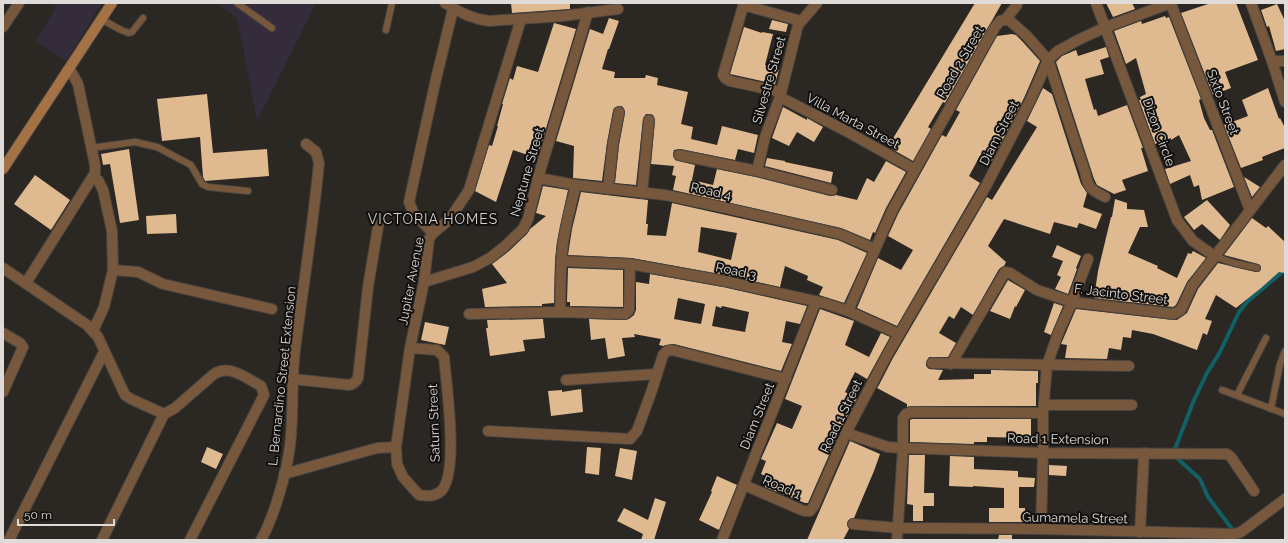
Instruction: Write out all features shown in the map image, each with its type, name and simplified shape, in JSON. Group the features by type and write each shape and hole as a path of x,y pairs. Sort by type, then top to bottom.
{"street":[{"path":"5,21 19,3"},
{"path":"3,169 112,3"},
{"name":"Silvestre Street","path":"757,171 765,137 780,94 797,29 801,21 817,3"},
{"name":"Dizon Circle","path":"1096,3 1177,220 1193,241 1216,257"},
{"name":"Diam Street","path":"899,334 986,186 1030,101 1048,60 1058,51 1106,28 1171,3"},
{"name":"Sixto Street","path":"1171,3 1250,210"},
{"path":"1251,3 1285,102"},
{"path":"743,4 801,21"},
{"name":"Villa Marta Street","path":"743,4 723,75 725,78 730,81 780,94 914,169"},
{"name":"Road 2 Street","path":"848,311 892,211 914,169 996,27 1000,21 1005,20 1017,5"},
{"path":"433,233 414,214 409,202 433,91 449,6 478,20 489,21 618,9"},
{"name":"Neptune Street","path":"424,282 473,267 490,258 504,248 524,229 588,12"},
{"name":"Jupiter Avenue","path":"396,447 410,348 424,282 430,238 433,233 449,220 469,190 521,19"},
{"path":"1005,20 1009,20 1027,36 1048,60 1087,182 1090,188 1105,197"},
{"path":"1272,61 1285,61"},
{"path":"67,70 72,73 78,84 96,176 103,190 112,231 113,270 104,307 93,331"},
{"path":"608,189 613,144 619,112"},
{"path":"642,193 648,120"},
{"name":"L. Bernardino Street Extension","path":"260,540 267,529 284,474 290,444 295,351 307,267 319,163 316,152 306,144"},
{"path":"679,154 757,171 832,190"},
{"name":"F. Jacinto Street","path":"952,364 1005,272 1010,273 1037,290 1072,302 1174,314 1181,310 1192,286 1216,257 1250,210 1285,166"},
{"path":"26,282 96,176"},
{"name":"Road 4","path":"538,178 576,185 665,195 794,222 840,234 875,249"},
{"path":"560,312 561,261 566,224 576,185"},
{"path":"293,379 349,385 354,384 358,378 368,287 379,221"},
{"path":"1041,530 1043,409 1047,365 1088,259"},
{"name":"Road 3","path":"561,261 630,264 696,275 816,301 848,311 899,334"},
{"path":"469,314 560,312 625,314 628,313 629,310 630,264"},
{"path":"3,268 87,324 98,337 125,395 164,414 102,540"},
{"path":"113,270 138,272 163,284 272,309"},
{"name":"Diam Street","path":"722,540 816,301"},
{"path":"3,334 20,343 23,347 3,392"},
{"name":"Road 1 Street","path":"810,512 846,433 899,334"},
{"name":"Saturn Street","path":"396,447 397,464 403,477 420,495 433,496 441,492 447,481 450,465 450,436 444,357 437,350 410,348"},
{"path":"488,431 630,439 637,431 652,390 662,355 667,351 672,350 786,379"},
{"path":"8,540 104,352"},
{"path":"932,363 1129,366"},
{"name":"L. Bernardino Street Extension","path":"164,414 175,408 214,374 221,370 231,370 261,386 263,390 264,395 190,540"},
{"path":"566,380 656,374"},
{"path":"897,540 903,448 903,418 908,412 1043,409 1132,405"},
{"name":"Road 1 Extension","path":"846,433 888,447 903,448 1043,453 1227,454 1231,457 1254,491"},
{"path":"284,474 377,448 396,447"},
{"path":"1140,532 1144,453"},
{"name":"Road 1","path":"744,485 804,511 810,512"},
{"name":"Gumamela Street","path":"853,524 898,528 1140,532 1235,537 1285,499"}],"lane":[{"path":"237,3 272,28"},
{"path":"386,30 392,3"},
{"path":"101,20 129,33 132,32 143,18"},
{"path":"91,148 136,142 158,147 191,165 202,184 208,187 248,191"},
{"path":"1216,257 1257,268"},
{"path":"1236,395 1266,338"},
{"path":"1271,409 1280,364 1285,351"},
{"path":"1222,390 1285,414"}],"shaded area":[{"path":"50,3 102,3 66,61 36,41 56,7"},
{"path":"217,3 314,3 315,5 257,121 237,18"}],"building":[{"path":"511,3 570,3 570,9 512,13"},
{"path":"975,3 1002,3 945,103 943,102 928,127 931,129 913,161 892,149 893,148 889,145"},
{"path":"1106,3 1132,3 1135,9 1113,17"},
{"path":"1211,3 1236,3 1258,60 1225,72 1231,88 1213,95 1181,13"},
{"path":"1277,4 1285,21 1285,49 1276,51 1269,26 1267,27 1261,10"},
{"path":"1165,16 1166,18 1169,17 1201,99 1199,100 1204,118 1210,130 1212,130 1234,187 1202,200 1199,185 1194,187 1190,175 1170,184 1165,169 1191,161 1179,135 1171,140 1171,138 1155,144 1139,100 1141,100 1140,97 1146,94 1136,58 1126,64 1114,31 1141,21 1142,24"},
{"path":"609,18 619,21 602,69 615,72 614,78 645,78 646,75 658,78 657,85 688,92 681,124 693,127 691,139 717,145 722,126 758,135 754,153 738,149 735,160 680,149 674,150 673,154 675,160 695,165 692,180 713,185 717,169 756,177 830,196 836,195 857,200 867,178 874,182 886,161 906,172 870,240 841,228 673,190 676,176 672,175 674,166 651,164 655,120 653,115 650,114 646,114 643,119 636,185 615,183 619,145 625,113 623,107 620,106 614,108 613,111 602,181 573,178 574,146 556,141 590,29 603,34"},
{"path":"772,20 788,24 786,32 769,29"},
{"path":"554,23 576,29 537,158 513,150 496,202 475,191 489,145 492,146 510,78 513,80 517,66 538,72"},
{"path":"744,27 762,33 773,34 765,65 779,69 775,84 730,74"},
{"path":"1012,34 1016,35 1040,61 1024,98 992,161 981,154 969,176 980,183 897,326 857,308 878,258 901,270 913,250 888,236 898,214 942,135 946,137 960,112 956,110 997,36"},
{"path":"1106,47 1109,57 1100,60 1104,74 1085,79 1094,110 1096,109 1098,116 1127,105 1143,148 1141,148 1148,171 1122,180 1126,190 1114,194 1097,185 1094,179 1056,62 1062,56 1076,50 1078,56"},
{"path":"1043,88 1052,94 1081,184 1087,193 1083,207 1102,214 1096,229 1079,223 1077,228 1054,222 1050,234 1004,219 988,246 1006,262 1004,266 999,269 973,315 961,307 954,319 949,316 939,333 956,343 948,357 929,357 926,363 926,366 929,369 943,370 938,380 974,379 974,374 991,374 991,370 1038,371 1038,383 1036,383 1036,406 907,407 907,404 877,388 987,197 992,200 1037,127 1027,121"},
{"path":"1268,88 1279,119 1280,118 1285,128 1285,148 1262,157 1263,160 1241,168 1224,125 1248,116 1242,100"},
{"path":"207,94 213,153 267,149 269,176 205,181 203,177 200,137 162,141 157,99"},
{"path":"783,107 823,127 814,142 797,132 789,146 772,138"},
{"path":"129,149 139,220 120,223 110,164 103,165 101,154"},
{"path":"767,158 833,172 831,183 765,166"},
{"path":"35,175 70,200 51,230 14,204"},
{"path":"1244,177 1260,187 1252,197"},
{"path":"543,186 568,190 557,242 554,303 542,304 542,306 485,307 482,289 507,283 492,264 508,252 527,234 530,229 546,216 536,213"},
{"path":"581,192 648,200 646,224 648,224 647,235 666,236 672,203 838,240 867,253 844,303 819,295 823,287 807,280 808,276 785,266 780,287 725,275 631,258 568,255 572,229","holes":["701,227 737,233 731,260 698,252"]},
{"path":"1115,199 1127,203 1127,209 1144,210 1148,227 1140,227 1128,253 1158,266 1157,268 1177,278 1188,253 1191,254 1193,251 1206,258 1187,282 1176,305 1173,307 1094,298 1098,271 1112,217"},
{"path":"1207,200 1230,225 1220,240 1202,224 1194,230 1184,217"},
{"path":"176,214 177,233 147,234 146,216"},
{"path":"1252,218 1266,228 1268,226 1285,242 1285,273 1279,272 1236,308 1216,295 1205,319 1212,321 1207,335 1203,333 1197,350 1153,334 1132,330 1131,338 1123,337 1121,350 1109,348 1107,359 1065,358 1067,345 1061,344 1076,309 1177,320 1187,313 1198,289 1218,263 1256,272 1260,271 1261,267 1258,264 1224,255"},
{"path":"1057,245 1081,256 1068,294 1055,289 1061,277 1057,275 1063,261 1052,257"},
{"path":"568,268 623,270 623,307 570,306 570,302 567,302"},
{"path":"650,274 723,287 807,306 800,324 786,321 782,342 792,344 781,371 674,344 663,346 659,345 661,339 634,334 635,337 622,338 625,356 608,359 605,338 591,340 589,319 629,319 634,315 636,310 636,282 649,284","holes":["678,298 705,304 701,324 674,319","716,306 749,312 745,332 712,326"]},
{"path":"1008,280 1025,290 1016,307 1015,306 1010,319 990,311"},
{"path":"1054,303 1063,306 1051,335 1044,332"},
{"path":"820,309 854,321 845,345 869,357 881,333 890,337 867,379 855,372 845,392 857,398 840,430 808,503 805,503 765,487 769,478 761,474 766,461 761,459 777,423 792,429 802,406 785,399"},
{"path":"543,319 545,338 523,340 525,351 490,356 486,328 488,328 487,320"},
{"path":"425,322 449,327 445,345 421,340"},
{"path":"581,389 583,412 551,416 548,391 562,390 562,392"},
{"path":"1031,419 1031,438 987,437 987,442 974,442 974,444 910,442 910,420"},
{"path":"850,441 880,454 854,518 848,521 847,524 849,529 843,540 807,540"},
{"path":"207,447 223,454 216,469 201,462"},
{"path":"587,447 601,448 599,475 585,473"},
{"path":"620,448 637,451 632,480 615,476"},
{"path":"909,455 925,455 924,493 934,493 934,506 923,506 923,521 913,521 913,505 907,504"},
{"path":"950,456 974,457 974,469 1018,471 1018,477 1035,478 1034,487 1019,487 1019,508 1025,508 1025,522 989,522 989,508 1004,508 1004,488 949,486"},
{"path":"1049,465 1067,466 1066,476 1049,475"},
{"path":"717,476 737,485 719,530 699,520 712,492 711,491"},
{"path":"655,498 666,502 654,540 641,540 643,534 617,521 624,508 648,520"},
{"path":"999,535 1012,535 1012,540 998,540"}],"waterway":[{"path":"1175,449 1194,400 1207,373 1220,352 1239,312 1247,302 1281,273 1274,273"},
{"path":"1178,459 1200,479 1208,497 1232,529"}],"district":[{"name":"VICTORIA HOMES","path":"433,219"}]}
